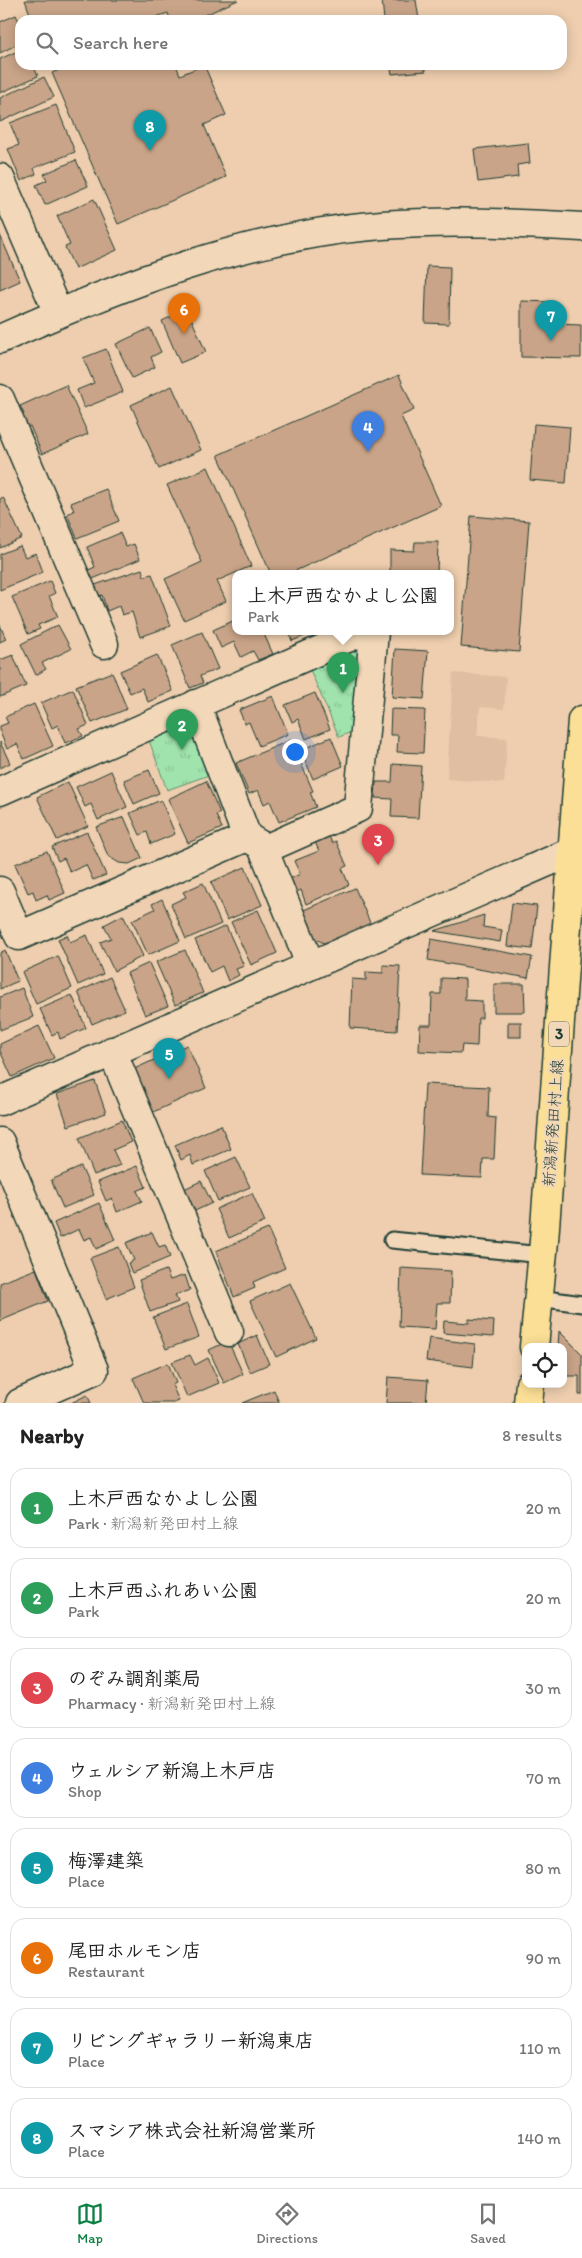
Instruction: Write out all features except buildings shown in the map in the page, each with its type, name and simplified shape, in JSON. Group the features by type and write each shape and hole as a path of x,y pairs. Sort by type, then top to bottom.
{"main road":[{"name":"新潟新発田村上線","path":"534,1343 574,952 573,851 582,720"},
{"path":"528,1403 530,1388"}],"street":[{"path":"0,178 58,313"},
{"path":"0,339 58,313 177,267 298,237 381,225 452,222 582,227"},
{"path":"0,399 104,644"},
{"path":"0,792 354,635"},
{"path":"0,891 18,936 255,844 358,808 374,635"},
{"path":"196,704 255,844 310,964"},
{"path":"0,1101 310,964 573,851"},
{"path":"112,1051 229,1332"},
{"path":"0,1142 94,1370 20,1403"}],"lane":[{"path":"392,1240 543,1255"},
{"path":"539,1298 582,1304"}],"shaded area":[{"path":"453,673 506,677 504,709 480,707 477,736 507,738 504,783 447,779"}],"green space":[{"path":"359,635 366,635 364,727 339,737 305,658"},
{"path":"195,707 220,771 167,790 145,729"}],"place":[{"name":"スマシア株式会社新潟営業所","path":"150,151"},
{"name":"尾田ホルモン店","path":"184,334"},
{"name":"リビングギャラリー新潟東店","path":"551,341"},
{"name":"ウェルシア新潟上木戸店","path":"368,452"},
{"name":"上木戸西なかよし公園","path":"343,693"},
{"name":"上木戸西ふれあい公園","path":"182,750"},
{"name":"のぞみ調剤薬局","path":"378,865"},
{"name":"梅澤建築","path":"169,1079"}]}
